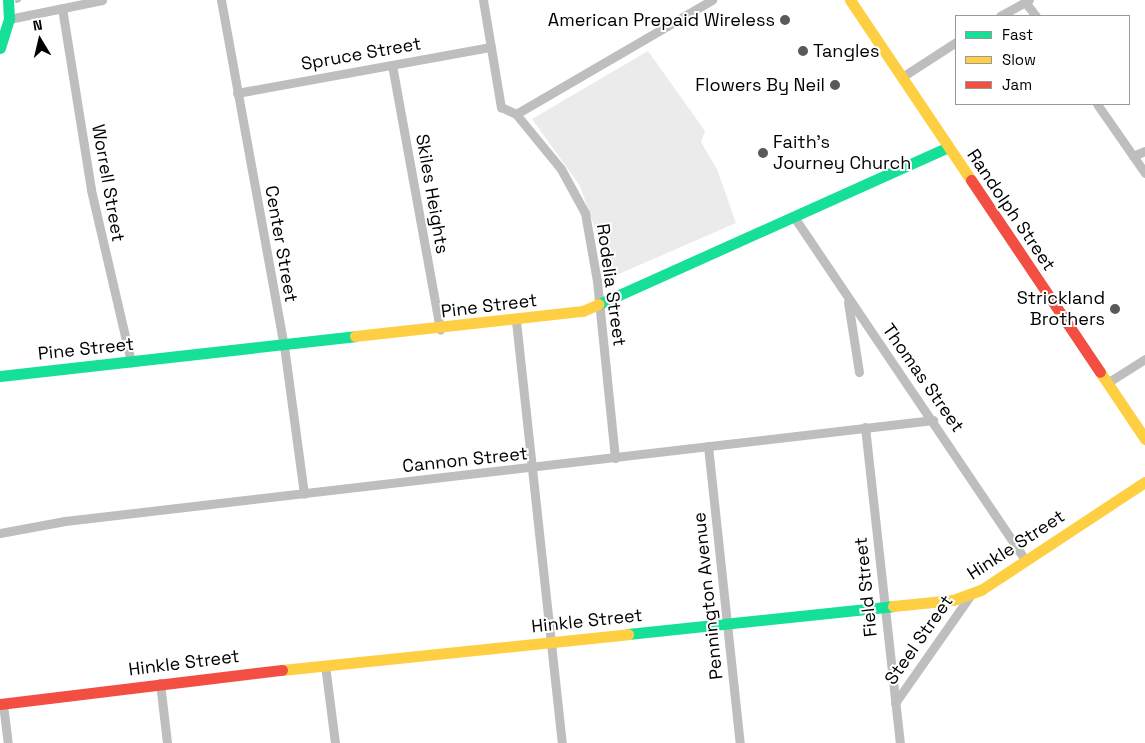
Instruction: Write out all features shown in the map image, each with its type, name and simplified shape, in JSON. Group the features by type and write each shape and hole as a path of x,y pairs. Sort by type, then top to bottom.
{"street":[{"path":"0,48 9,19 8,0"},
{"path":"9,19 102,0"},
{"name":"Center Street","path":"221,0 284,346 304,494"},
{"name":"Rodelia Street","path":"483,0 501,107 516,114 562,169 578,197 589,229 600,306 615,458"},
{"path":"516,114 712,0"},
{"name":"Randolph Street","path":"850,0 1145,439"},
{"path":"1002,15 1027,1 1035,15"},
{"name":"Worrell Street","path":"62,8 91,190 131,362"},
{"path":"902,77 955,43"},
{"name":"Spruce Street","path":"237,93 491,47"},
{"name":"Skiles Heights","path":"392,65 440,330"},
{"path":"1098,105 1145,173"},
{"name":"Pine Street","path":"0,376 440,330 516,321 600,306 948,147"},
{"path":"1133,156 1145,151"},
{"name":"Thomas Street","path":"794,217 848,299 933,420 1025,559"},
{"path":"848,299 859,372"},
{"path":"516,321 562,743"},
{"path":"1107,383 1145,359"},
{"name":"Cannon Street","path":"0,533 65,521 533,469 708,446 933,420"},
{"name":"Field Street","path":"865,427 900,743"},
{"name":"Pennington Avenue","path":"708,446 740,743"},
{"name":"Hinkle Street","path":"2,704 160,683 885,608 970,596 1145,482"},
{"name":"Steel Street","path":"895,704 970,596"},
{"path":"324,665 335,743"},
{"path":"160,683 167,743"},
{"path":"2,704 8,743"}],"shaded area":[{"path":"648,51 705,131 701,142 717,169 736,223 612,277 580,186 532,119"}],"traffic: fast":[{"path":"0,48 9,19 8,0"},
{"path":"599,304 948,147"},
{"path":"0,376 355,336"},
{"path":"628,634 893,606"}],"traffic: slow":[{"path":"850,0 971,180"},
{"path":"355,336 583,311 599,304"},
{"path":"1100,372 1145,439"},
{"path":"893,606 953,600 981,590 1145,482"},
{"path":"282,670 628,634"}],"traffic: jam":[{"path":"971,180 1100,372"},
{"path":"0,704 282,670"}],"place":[{"name":"American Prepaid Wireless","path":"785,20"},
{"name":"Tangles","path":"803,51"},
{"name":"Flowers By Neil","path":"835,85"},
{"name":"Faith's Journey Church","path":"763,153"},
{"name":"Strickland Brothers","path":"1115,309"}]}
